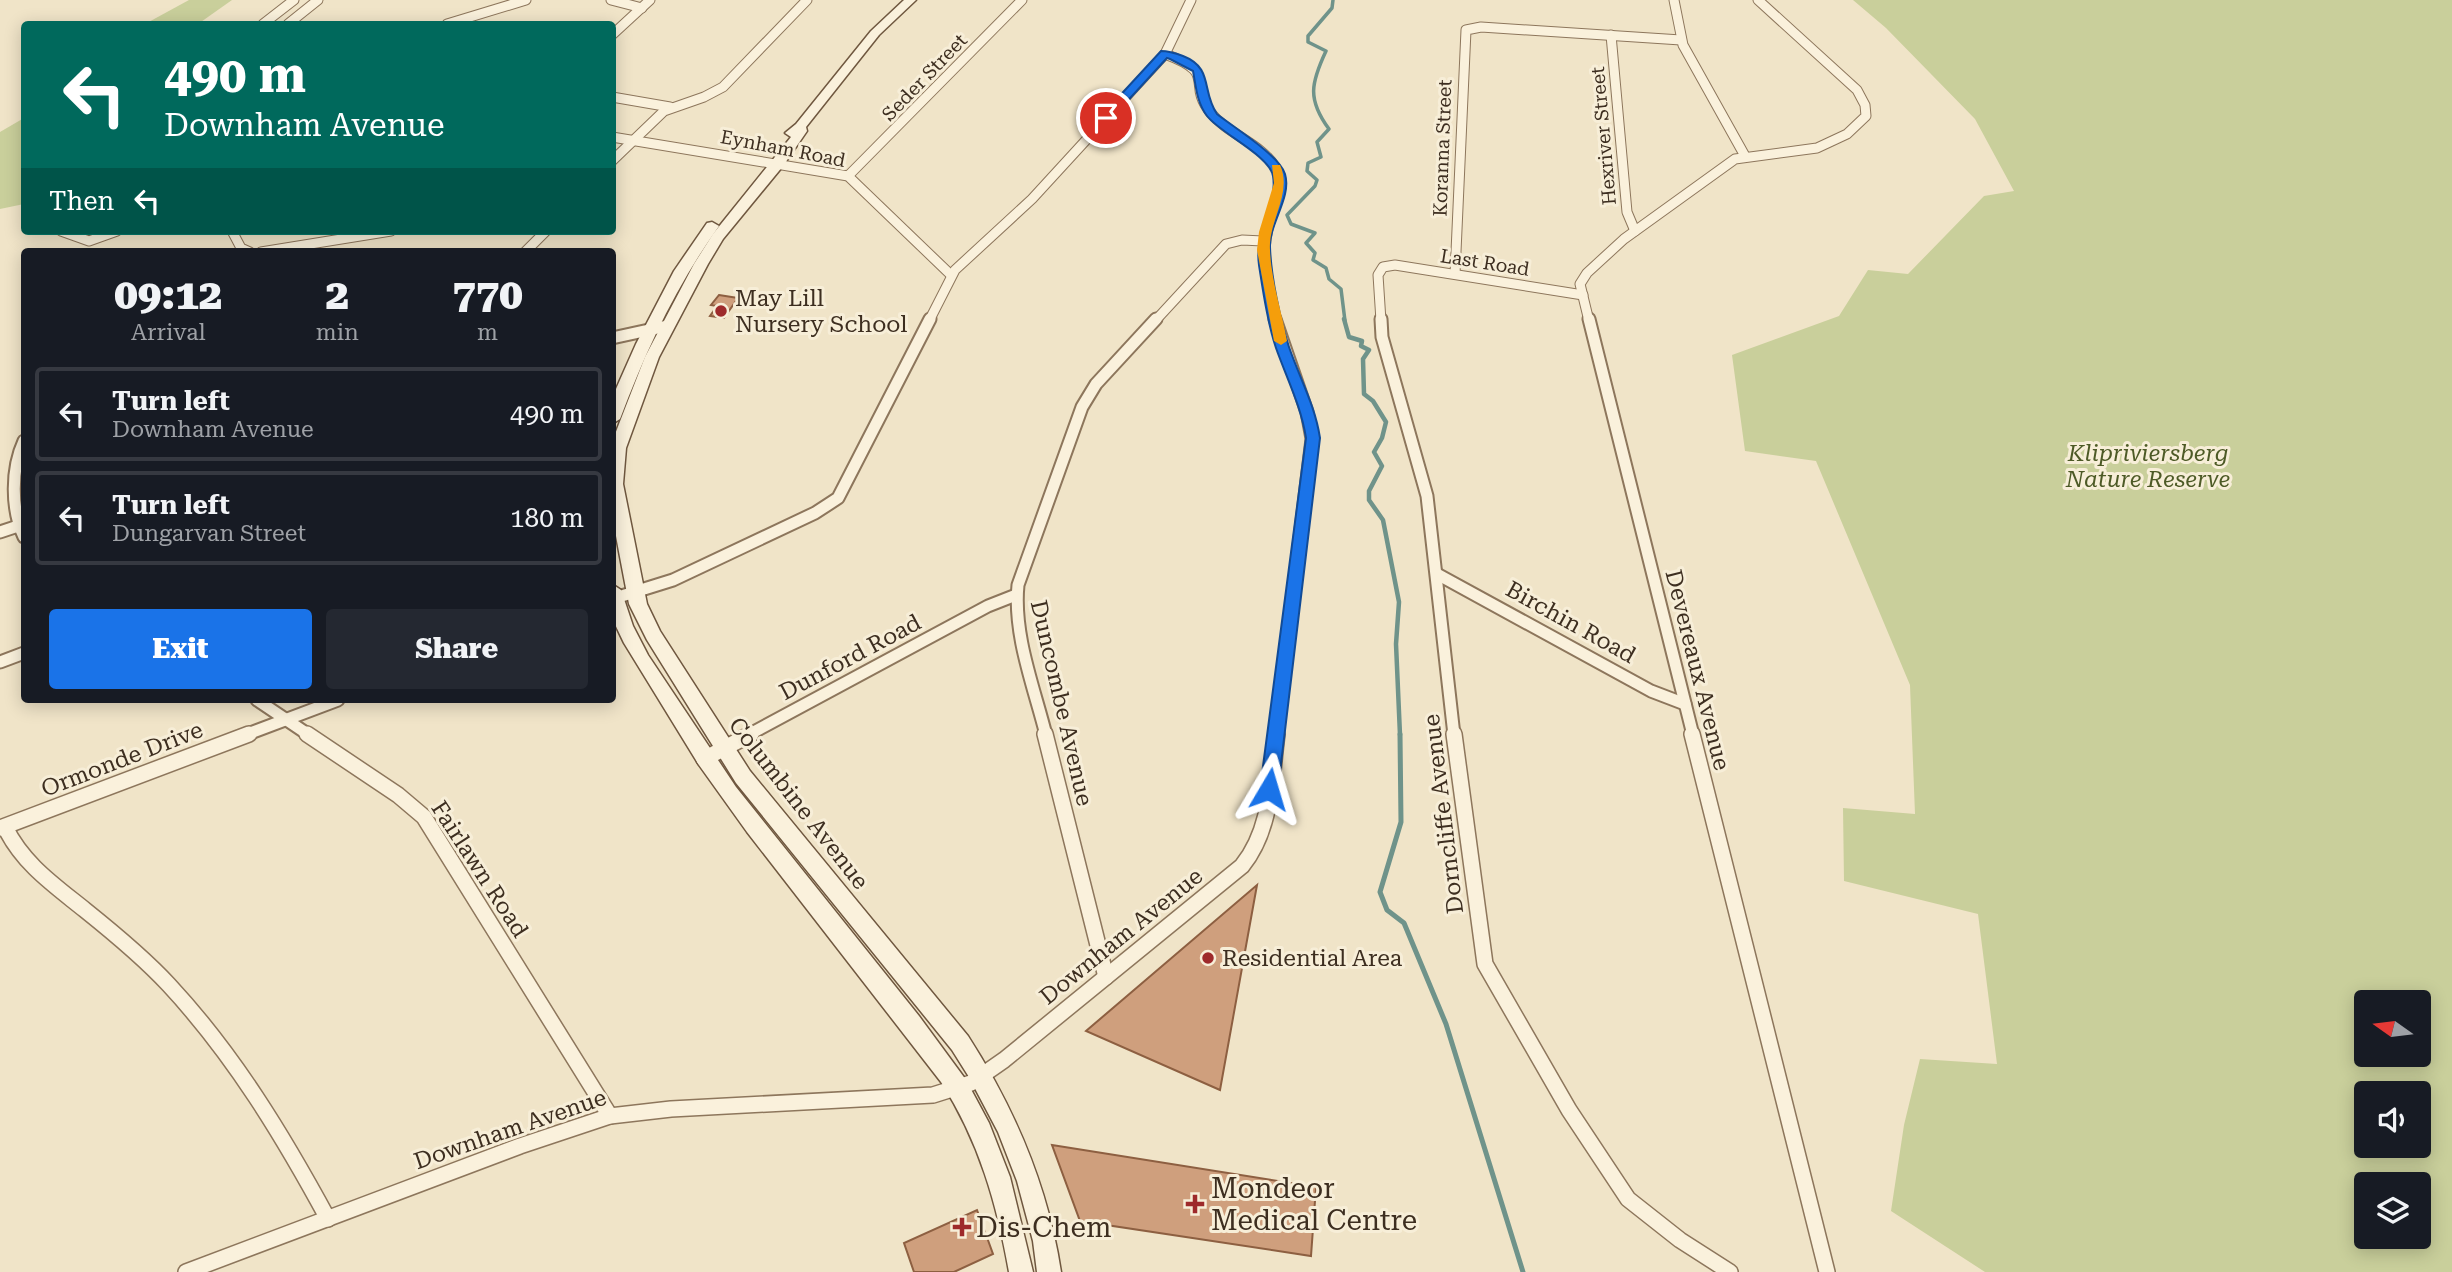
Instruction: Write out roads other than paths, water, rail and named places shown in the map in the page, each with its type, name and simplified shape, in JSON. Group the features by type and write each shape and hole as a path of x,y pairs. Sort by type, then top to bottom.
{"main road":[{"name":"Columbine Avenue","path":"616,411 658,327 711,236 801,131 800,127 875,33 909,0"},
{"name":"Columbine Avenue","path":"616,454 645,374 658,327"},
{"name":"Columbine Avenue","path":"616,489 635,593 644,620 723,749 960,1043 982,1076 1003,1116 1028,1182 1049,1272"},
{"name":"Columbine Avenue","path":"616,603 633,641 721,785 911,1024 958,1089 989,1152 1002,1187 1012,1220 1021,1272"},
{"path":"818,905 836,892"}],"street":[{"path":"457,21 526,0"},
{"path":"611,0 642,8"},
{"path":"616,31 650,0"},
{"path":"616,157 670,107 723,88 807,0"},
{"name":"Seder Street","path":"848,176 1022,0"},
{"path":"616,596 635,593 688,573 834,502 951,275 1032,198 1165,54 1191,0"},
{"path":"1674,0 1681,40 1745,156"},
{"path":"1583,295 1580,284 1582,276 1635,231 1707,178 1745,156 1814,149 1856,129 1866,115 1866,106 1857,90 1758,0"},
{"path":"267,21 292,1 315,3"},
{"path":"292,21 315,3"},
{"path":"1472,28 1681,40"},
{"name":"Koranna Street","path":"1455,274 1464,35 1472,28"},
{"name":"Hexriver Street","path":"1611,35 1627,212 1635,231"},
{"name":"Downham Avenue","path":"186,1272 520,1146 610,1116 671,1110 914,1097 958,1089 982,1076 1239,870 1255,849 1264,829 1313,438 1308,409 1282,346 1264,262 1264,241 1280,183 1276,168 1208,111 1201,76 1194,66 1165,54"},
{"path":"616,98 670,107"},
{"name":"Eynham Road","path":"616,138 848,176 951,275"},
{"path":"72,235 89,241 106,235"},
{"path":"286,248 366,235"},
{"path":"529,248 542,235"},
{"name":"Duncombe Avenue","path":"1106,977 1038,710 1018,620 1016,595 1022,570 1078,418 1096,384 1223,247 1235,241 1264,241"},
{"name":"Last Road","path":"1383,267 1392,265 1583,295"},
{"name":"Dorncliffe Avenue","path":"1383,267 1377,282 1379,321 1422,472 1437,574 1480,945 1489,974 1569,1110 1628,1199 1679,1240 1730,1272"},
{"name":"Devereaux Avenue","path":"1583,295 1827,1272"},
{"path":"616,337 658,327"},
{"path":"0,532 21,532 16,459 21,448"},
{"name":"Birchin Road","path":"1437,574 1651,691 1685,704"},
{"name":"Dunford Road","path":"704,759 988,606 1016,595"},
{"path":"0,662 21,654"},
{"name":"Fairlawn Road","path":"261,703 398,795 424,817 610,1116"},
{"name":"Ormonde Drive","path":"2,828 330,703"},
{"path":"2,828 30,866 153,969 187,1004 255,1093 298,1162 328,1219"}],"waterway":[{"path":"1333,0 1332,8 1308,36 1308,42 1326,51 1317,72 1314,100 1329,129 1317,142 1321,157 1308,163 1307,171 1317,180 1315,186 1287,215 1291,224 1315,233 1306,243 1315,253 1313,260 1326,268 1329,279 1341,289 1345,321"},
{"path":"1344,319 1349,337 1362,341 1361,346 1369,350 1363,359 1364,394 1373,401 1386,422 1382,438 1374,452 1382,466 1369,491 1369,500 1383,520 1399,602 1396,644 1400,735"},
{"path":"1400,734 1401,822 1380,892 1387,910 1404,923 1446,1024 1523,1272"}],"place":[{"name":"May Lill Nursery School","path":"721,311"},
{"name":"Residential Area","path":"1208,958"},
{"name":"Mondeor Medical Centre","path":"1195,1204"},
{"name":"Dis-Chem","path":"962,1227"}],"park label":[{"name":"Klipriviersberg Nature Reserve","path":"2148,466"}]}
